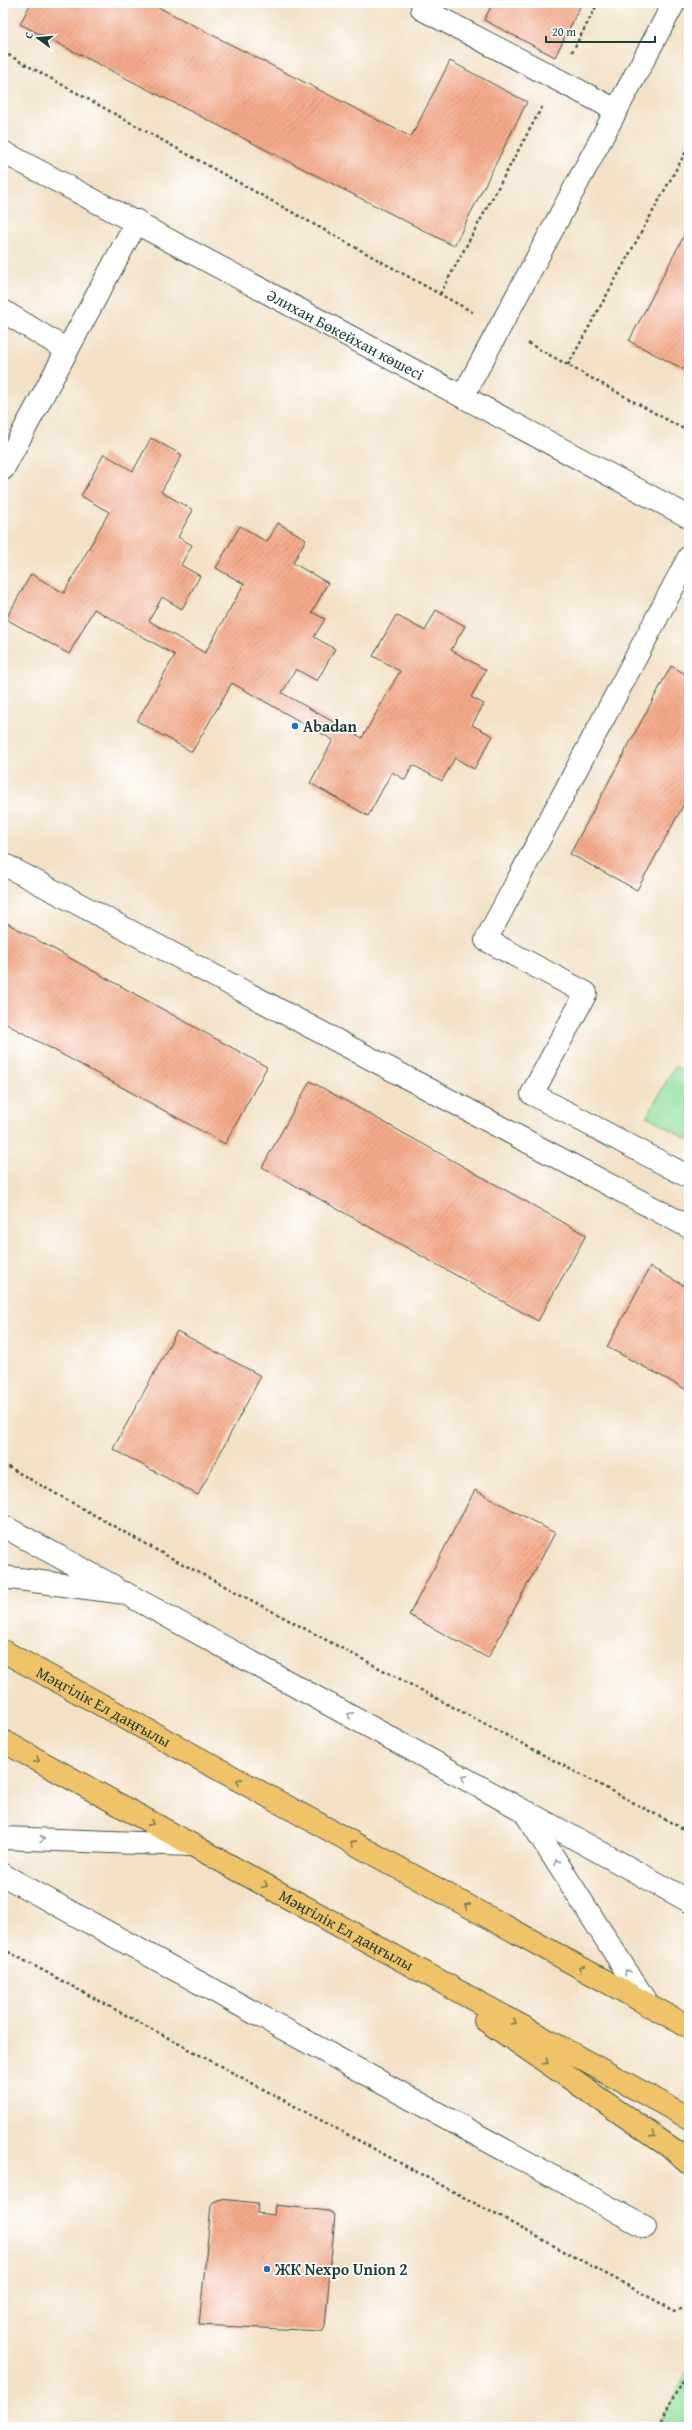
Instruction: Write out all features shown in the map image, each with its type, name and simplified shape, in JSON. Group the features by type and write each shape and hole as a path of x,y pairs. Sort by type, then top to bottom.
{"main road":[{"name":"Мәңгілік Ел даңғылы","path":"3,1651 689,2027"},
{"name":"Мәңгілік Ел даңғылы","path":"3,1741 689,2118"},
{"path":"374,1945 677,2152 689,2163"}],"street":[{"path":"463,396 674,3"},
{"path":"422,9 616,110"},
{"name":"Әлихан Бөкейхан көшесі","path":"3,152 137,221 689,517"},
{"path":"3,469 137,221"},
{"path":"3,311 67,350"},
{"path":"689,557 486,940 586,993 532,1094 689,1177"},
{"path":"3,864 689,1227"},
{"path":"3,1526 689,1901"},
{"path":"3,1577 125,1593"},
{"path":"524,1811 648,2005"},
{"path":"3,1838 192,1845"},
{"path":"3,1875 645,2227"}],"path":[{"path":"440,294 598,3"},
{"path":"3,52 480,316"},
{"path":"568,365 689,146"},
{"path":"528,343 689,432"},
{"path":"3,1464 160,1552 689,1832"},
{"path":"3,1949 675,2311 689,2304"},
{"path":"659,2427 689,2367"}],"green space":[{"path":"675,1066 689,1074 689,1140 647,1116"},
{"path":"689,2367 689,2427 658,2427"}],"building":[{"path":"31,3 150,3 411,137 450,61 527,102 454,246 20,24"},
{"path":"493,3 582,3 555,57 484,20"},
{"path":"689,226 689,372 629,341"},
{"path":"151,438 182,455 161,492 193,510 178,537 192,545 181,565 200,576 182,609 162,597 149,621 205,653 244,584 216,568 240,526 267,542 278,523 306,539 293,563 328,583 312,612 325,619 314,637 335,649 317,681 296,669 282,693 362,738 400,671 373,656 396,615 425,631 436,610 465,626 451,650 486,670 471,697 484,704 472,725 493,736 474,769 455,758 442,781 413,765 405,780 392,772 368,816 310,783 333,740 232,683 192,752 137,721 175,655 94,609 69,654 6,619 31,574 64,593 109,512 81,496 104,454 133,471"},
{"path":"671,666 689,676 689,795 637,890 570,854"},
{"path":"3,921 267,1067 225,1144 3,1022"},
{"path":"310,1081 586,1235 538,1321 262,1167"},
{"path":"650,1267 689,1288 689,1391 607,1347"},
{"path":"177,1331 261,1376 198,1495 113,1449"},
{"path":"475,1490 555,1533 488,1658 409,1615"},
{"name":"ЖК Nexpo Union 2","path":"221,2199 258,2203 257,2213 274,2215 275,2205 329,2211 333,2213 335,2216 325,2326 322,2331 199,2325 211,2206 213,2202"}],"place":[{"name":"Abadan","path":"295,726"},
{"name":"ЖК Nexpo Union 2","path":"267,2269"}]}
